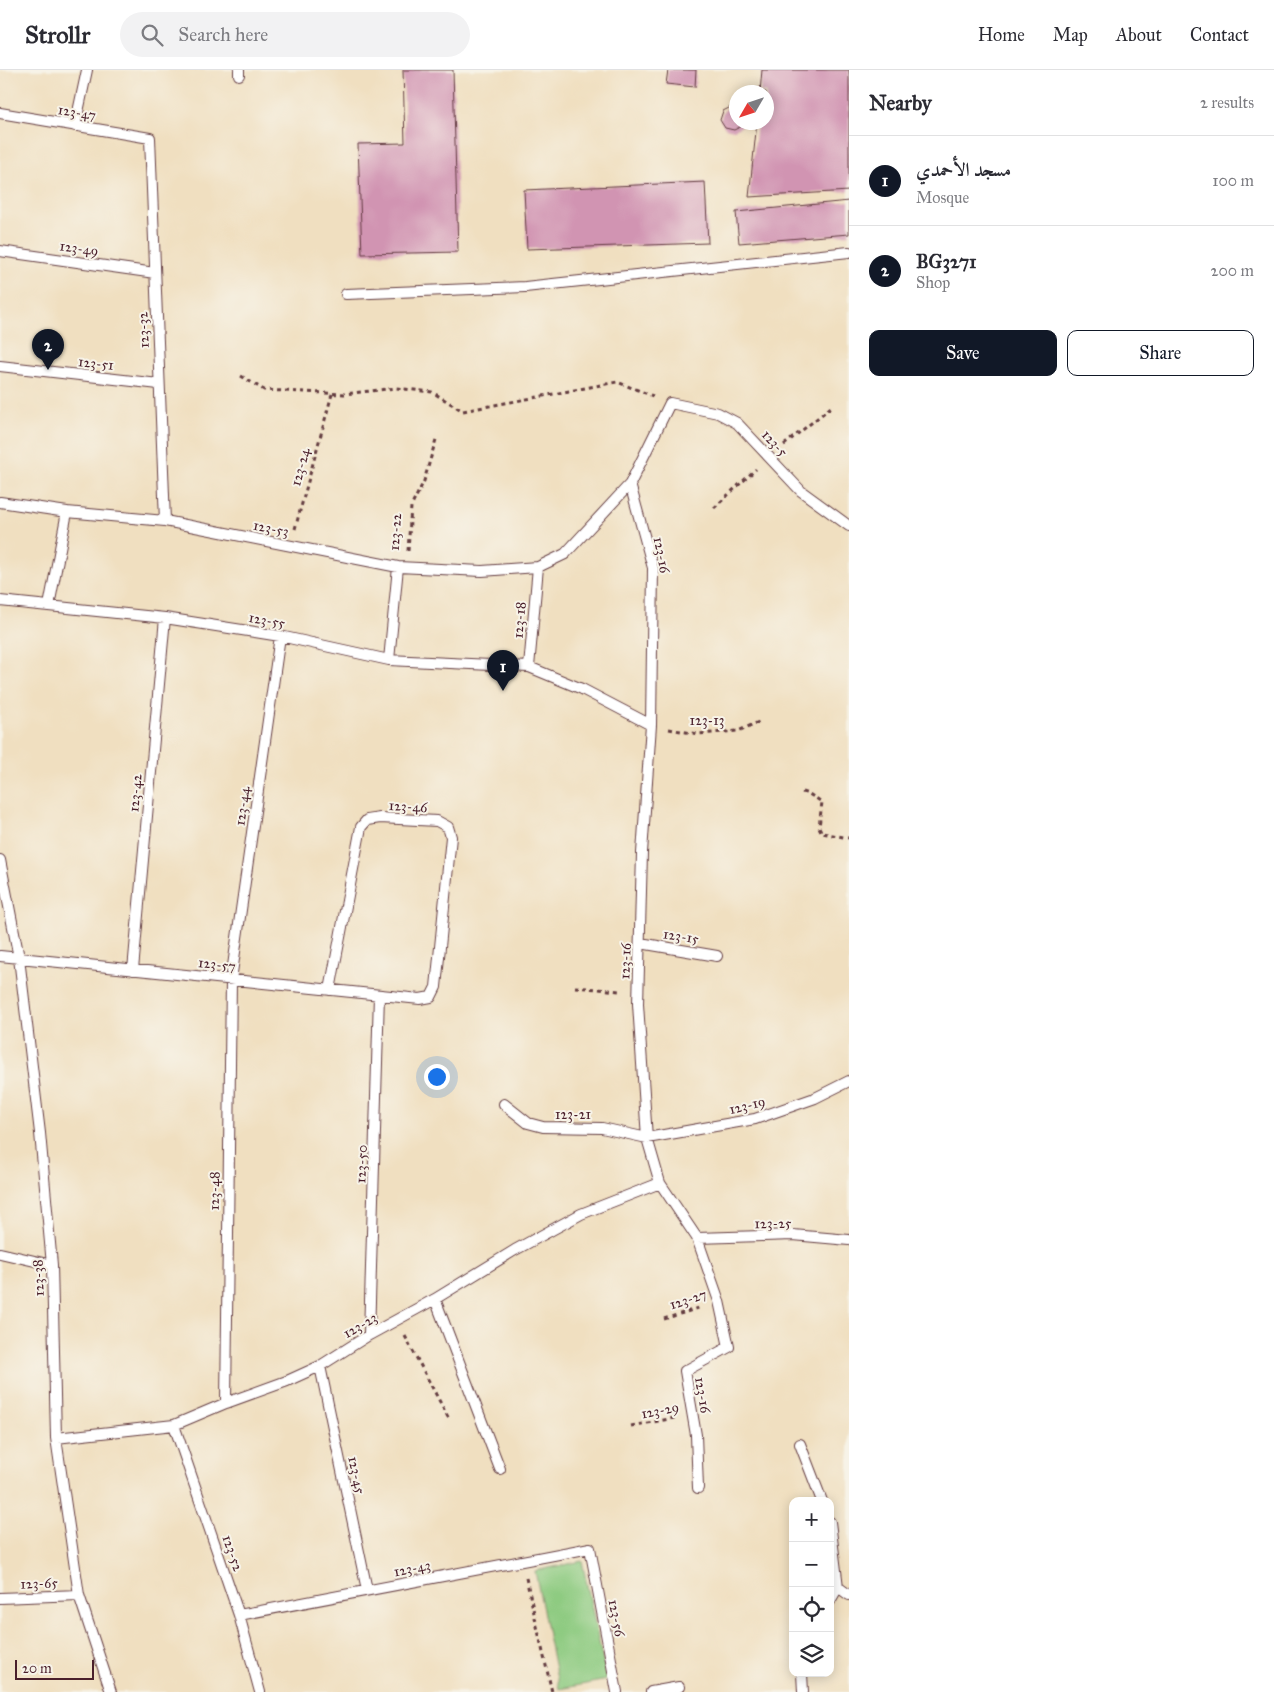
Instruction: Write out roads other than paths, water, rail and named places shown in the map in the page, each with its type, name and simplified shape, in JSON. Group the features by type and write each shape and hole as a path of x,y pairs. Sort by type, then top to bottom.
{"lane":[{"path":"75,126 87,70"},
{"name":"123-47","path":"0,113 150,138"},
{"name":"123-32","path":"150,138 164,521"},
{"name":"123-49","path":"0,251 155,273"},
{"path":"346,294 525,286 849,252"},
{"name":"123-51","path":"0,366 159,384"},
{"name":"123-5","path":"630,484 670,403 718,413 737,423 801,491 849,526"},
{"path":"538,567 565,554 630,484"},
{"name":"123-16","path":"630,484 653,568 651,725 642,853 638,992 647,1138 660,1183 696,1238 719,1301 729,1347 685,1371 696,1435 698,1488"},
{"name":"123-53","path":"0,502 66,512 164,521 398,567 482,570 538,567"},
{"path":"49,606 66,512"},
{"name":"123-22","path":"389,660 398,567"},
{"name":"123-18","path":"529,667 538,567"},
{"name":"123-55","path":"0,601 165,618 280,636 389,660 529,667"},
{"name":"123-42","path":"133,970 165,618"},
{"name":"123-44","path":"230,980 280,636"},
{"path":"529,667 582,689 651,725"},
{"name":"123-46","path":"330,990 361,827 367,820 380,818 437,821 448,827 451,837 436,987 431,996"},
{"name":"123-38","path":"0,860 19,958 40,1133 52,1265 56,1438 79,1596 111,1692"},
{"name":"123-15","path":"640,944 717,956"},
{"name":"123-57","path":"0,956 420,999 431,996"},
{"name":"123-48","path":"226,1403 230,980"},
{"name":"123-50","path":"369,1335 380,995"},
{"name":"123-19","path":"647,1138 754,1119 815,1098 849,1082"},
{"name":"123-21","path":"504,1104 528,1123 543,1127 602,1128 647,1138"},
{"name":"123-23","path":"56,1438 174,1425 226,1403 287,1381 320,1366 369,1335 435,1299 515,1250 582,1214 660,1183"},
{"name":"123-25","path":"696,1238 793,1235 849,1240"},
{"path":"0,1253 52,1265"},
{"path":"435,1299 500,1469"},
{"name":"123-45","path":"320,1366 367,1590"},
{"name":"123-52","path":"174,1425 239,1615 260,1692"},
{"path":"800,1444 820,1497"},
{"path":"832,1542 838,1587 834,1594"},
{"name":"123-43","path":"239,1615 590,1548"},
{"name":"123-56","path":"590,1548 617,1692"},
{"path":"838,1587 849,1595"},
{"name":"123-65","path":"0,1598 79,1596"},
{"path":"802,1677 802,1692"},
{"path":"651,1692 679,1687"}],"place":[{"name":"BG3271","path":"48,370"},
{"name":"مسجد الأحمدي","path":"503,691"}]}
